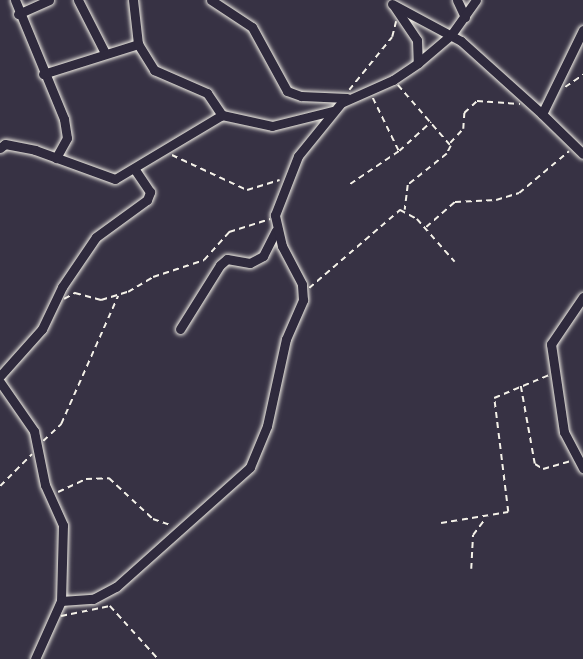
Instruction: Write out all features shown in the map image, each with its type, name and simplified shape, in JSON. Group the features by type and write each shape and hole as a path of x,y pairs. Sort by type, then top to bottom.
{"street":[{"path":"15,0 18,14 67,132 56,158"},
{"path":"18,14 49,0"},
{"path":"78,0 105,53"},
{"path":"211,0 252,27 287,91 301,96 346,98 393,80 418,63 451,34 476,0"},
{"path":"457,0 465,16"},
{"path":"135,1 138,44 154,70 207,93 222,115 272,126 334,110"},
{"path":"392,4 451,34 530,103 583,154"},
{"path":"392,4 417,40 418,63"},
{"path":"542,114 551,91 583,30"},
{"path":"43,74 138,44"},
{"path":"61,601 104,595 242,474 255,458 267,426 286,339 304,292 276,229 275,216 298,156 346,98"},
{"path":"0,148 5,144 56,158 115,179 135,170 222,115"},
{"path":"0,376 35,339 53,305 96,237 147,200 150,192 135,170"},
{"path":"180,329 185,315 220,265 227,259 250,263 263,256 276,229"},
{"path":"583,297 552,337 553,374 564,432 583,468"},
{"path":"0,382 30,423 50,497 64,531 61,601 35,659"}],"path":[{"path":"346,98 392,37 392,4"},
{"path":"551,91 573,85 583,75"},
{"path":"393,80 450,143"},
{"path":"374,88 376,111 391,128 399,151"},
{"path":"304,292 405,210 408,185 447,154 450,143 463,129 465,113 477,101 530,103"},
{"path":"350,184 399,151 431,122"},
{"path":"425,228 455,202 496,200 519,193 574,146"},
{"path":"162,152 247,190 292,175"},
{"path":"405,210 425,228 455,262"},
{"path":"53,305 75,293 101,300 119,295 153,277 204,260 229,232 275,216"},
{"path":"0,486 20,463 61,424 119,295"},
{"path":"441,523 506,514 509,509 495,423 494,398 521,385 553,374"},
{"path":"521,385 535,464 551,468 577,458"},
{"path":"50,497 76,483 109,478 153,519 183,527"},
{"path":"471,569 473,535 486,518"},
{"path":"52,618 110,606 158,659"}]}
